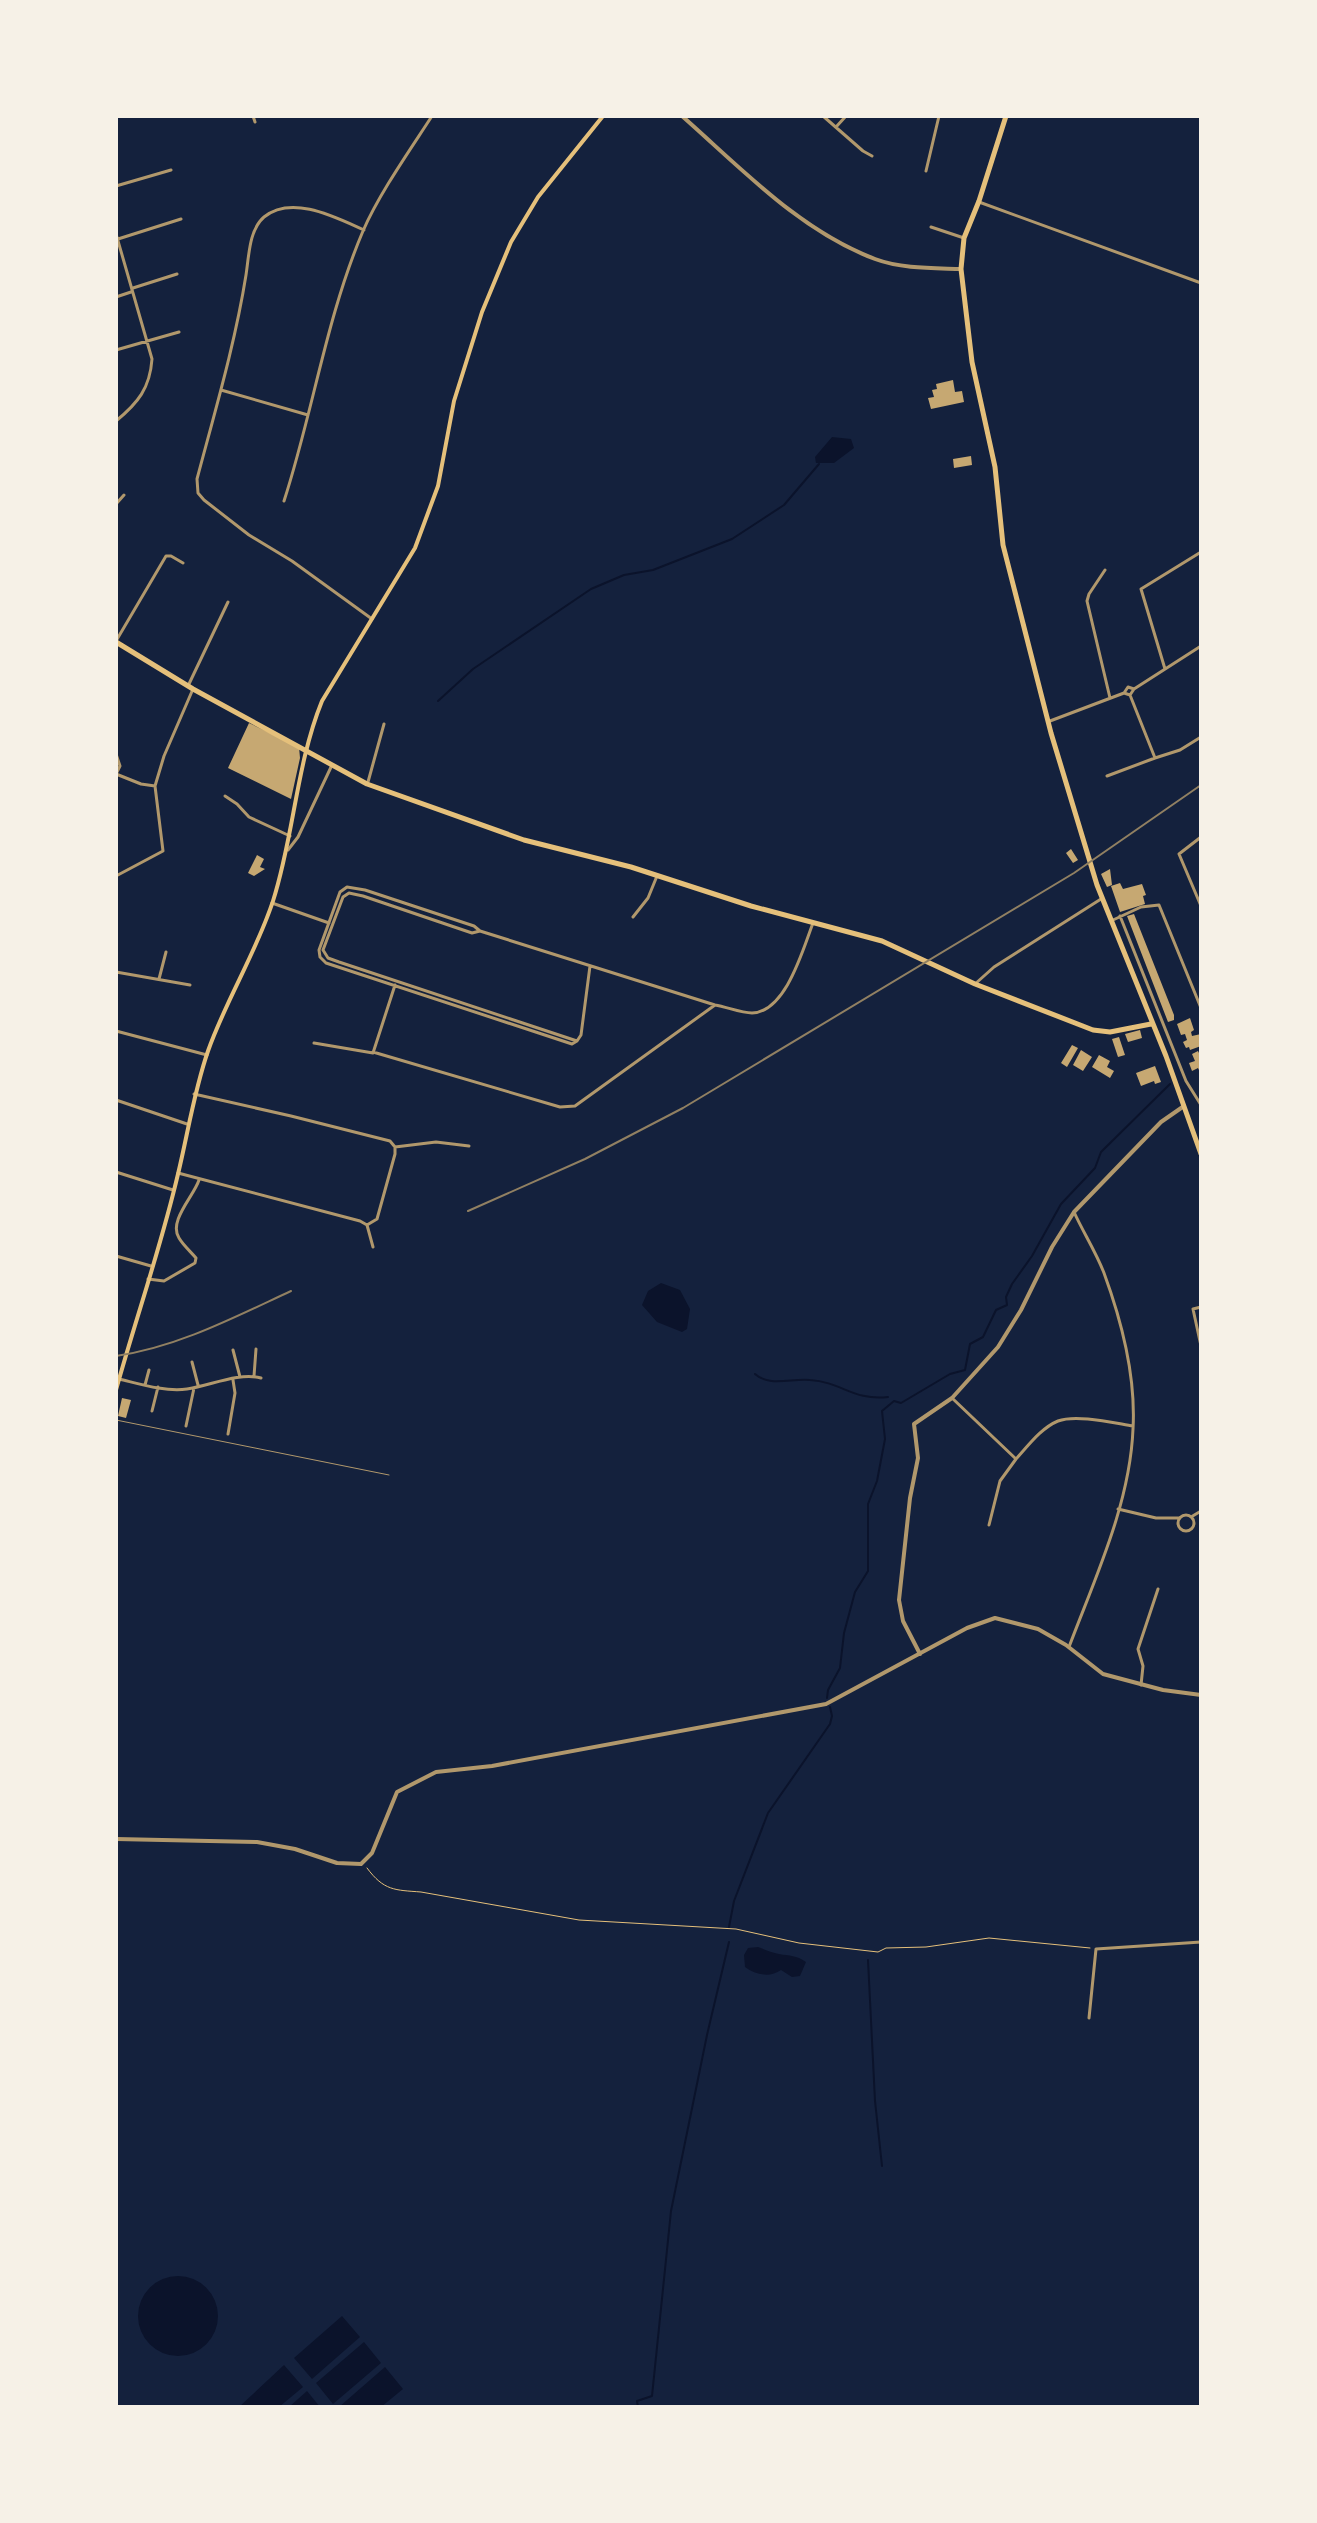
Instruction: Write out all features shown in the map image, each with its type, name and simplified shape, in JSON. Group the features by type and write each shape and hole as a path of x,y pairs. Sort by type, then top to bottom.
{"main road":[{"path":"116,1390 174,1190 194,1094 207,1055 272,903 287,852 306,748 322,701 415,548 438,486 454,401 482,312 511,242 538,197 603,116"},
{"path":"1006,116 964,238 961,269 972,362 995,467 1003,545 1049,721 1095,878 1200,1144 1201,1154"},
{"path":"116,642 191,688 367,784 524,840 882,941 975,984 1101,1032 1151,1024"}],"street":[{"path":"253,116 255,122"},
{"path":"284,501 298,460 324,346 364,230 432,116"},
{"path":"682,116 789,209 848,247 877,260 907,266 961,269"},
{"path":"823,116 872,156"},
{"path":"836,127 846,116"},
{"path":"926,171 939,116"},
{"path":"116,186 171,170"},
{"path":"979,201 1201,283"},
{"path":"364,230 325,212 276,210 262,218 253,232 239,321 197,479 198,493 249,535 292,561 372,619"},
{"path":"118,239 181,219"},
{"path":"931,227 964,238"},
{"path":"116,234 152,359 146,388 136,405 116,421"},
{"path":"116,297 177,274"},
{"path":"116,350 179,332"},
{"path":"221,390 308,415"},
{"path":"116,504 124,495"},
{"path":"1165,669 1141,589 1201,552"},
{"path":"116,642 166,556 183,563"},
{"path":"1105,570 1087,601 1110,698"},
{"path":"116,876 163,851 155,786 164,756 228,602"},
{"path":"1130,695 1134,689 1201,646"},
{"path":"1124,693 1125,688 1134,689"},
{"path":"1049,721 1124,693 1130,695 1155,758"},
{"path":"367,784 384,724"},
{"path":"1107,776 1180,750 1201,737"},
{"path":"116,754 120,766 116,774 155,786"},
{"path":"287,852 298,837 332,765"},
{"path":"225,796 249,817 290,836"},
{"path":"1201,837 1179,854 1201,906"},
{"path":"633,917 648,898 657,876"},
{"path":"395,984 328,958 323,950 340,892 347,887 365,890 474,926 480,931 715,1005 754,1013 777,1001 813,923"},
{"path":"363,896 365,890"},
{"path":"480,931 472,933 349,893 343,897 319,950 320,957 336,967 574,1041 581,1035 590,966"},
{"path":"975,984 994,967 1102,899"},
{"path":"272,903 330,924"},
{"path":"1111,921 1154,904 1160,907 1201,1008"},
{"path":"418,914 419,908"},
{"path":"1120,916 1186,1081 1201,1105"},
{"path":"159,979 166,952"},
{"path":"336,967 339,962"},
{"path":"116,972 190,985"},
{"path":"373,1052 395,984"},
{"path":"1144,1004 1152,1000"},
{"path":"314,1043 373,1052 560,1107 575,1106 715,1005"},
{"path":"116,1031 207,1055"},
{"path":"194,1094 390,1141 395,1147"},
{"path":"116,1100 187,1124"},
{"path":"920,1654 903,1621 899,1600 910,1498 918,1458 914,1424 952,1398 998,1347 1074,1212 1161,1122 1184,1106"},
{"path":"395,1147 436,1142 469,1146"},
{"path":"367,1225 377,1219 395,1147"},
{"path":"116,1172 174,1190"},
{"path":"178,1173 360,1221 367,1225 373,1247"},
{"path":"148,1279 164,1281 195,1263 196,1258 177,1237 176,1231 199,1179"},
{"path":"1069,1647 1118,1509 1133,1426 1126,1350 1116,1309 1103,1269 1074,1212"},
{"path":"116,1256 151,1266"},
{"path":"1201,1307 1193,1309 1201,1346"},
{"path":"254,1376 256,1349"},
{"path":"233,1350 240,1377"},
{"path":"186,1426 196,1387 192,1362"},
{"path":"145,1385 149,1370"},
{"path":"119,1379 184,1390 240,1377 261,1378"},
{"path":"228,1434 235,1393 233,1380"},
{"path":"152,1411 158,1387"},
{"path":"952,1398 1016,1459"},
{"path":"989,1525 1000,1481 1016,1459 1048,1427 1060,1420 1133,1426"},
{"path":"1118,1509 1156,1518 1191,1517 1201,1511"},
{"path":"1179,1518 1179,1528 1186,1531 1193,1527 1191,1517"},
{"path":"1141,1685 1143,1666 1138,1649 1158,1589"},
{"path":"116,1839 257,1842 295,1849 337,1863 351,1865 363,1862 372,1853 390,1802 397,1792 436,1772 492,1766 826,1704 967,1628 995,1618 1038,1629 1069,1647 1103,1674 1141,1685 1201,1695"},
{"path":"1089,2018 1096,1949 1201,1942"}],"lane":[{"path":"116,1420 389,1475"}],"path":[{"path":"363,1862 383,1886 397,1890 606,1924 736,1929 799,1943 878,1952 886,1948 926,1947 989,1938 1096,1949"}],"water":[{"path":"832,437 851,439 854,448 834,463 816,463 815,457"},
{"path":"661,1283 680,1290 690,1309 687,1329 682,1332 657,1322 642,1305 648,1291"},
{"path":"758,1947 806,1962 800,1976 792,1977 781,1970 763,1974 745,1967 744,1955 748,1948"},
{"path":"178,2276 193,2279 206,2288 215,2301 218,2316 215,2331 206,2344 193,2353 178,2356 163,2353 150,2344 141,2331 138,2316 141,2301 150,2288 163,2279"},
{"path":"342,2316 360,2337 312,2379 294,2358"},
{"path":"364,2342 381,2363 333,2404 316,2383"},
{"path":"284,2365 303,2387 279,2407 239,2407"},
{"path":"385,2367 403,2389 381,2407 339,2407"},
{"path":"307,2391 320,2407 289,2407"}],"building":[{"path":"953,380 955,392 962,391 964,402 931,409 928,398 934,397 932,390 937,389 936,384"},
{"path":"971,456 972,465 954,468 953,459"},
{"path":"249,723 299,747 300,758 291,799 228,768"},
{"path":"1071,849 1078,860 1073,863 1066,853"},
{"path":"257,855 264,859 260,867 265,869 254,876 248,873"},
{"path":"1110,869 1112,885 1107,887 1101,874"},
{"path":"1120,883 1123,889 1142,884 1145,904 1120,912 1111,886"},
{"path":"1134,914 1174,1020 1168,1022 1127,916"},
{"path":"1190,1018 1194,1030 1192,1036 1201,1034 1201,1046 1190,1050 1183,1042 1187,1040 1185,1034 1181,1035 1177,1024"},
{"path":"1140,1030 1142,1038 1128,1042 1125,1034"},
{"path":"1119,1037 1125,1055 1118,1057 1112,1039"},
{"path":"1072,1045 1078,1048 1067,1067 1061,1063"},
{"path":"1081,1050 1092,1057 1083,1071 1073,1065"},
{"path":"1198,1051 1201,1074 1198,1068 1192,1071 1189,1063 1195,1061 1192,1054"},
{"path":"1099,1055 1110,1061 1107,1067 1114,1071 1110,1078 1092,1067"},
{"path":"1155,1066 1161,1082 1141,1086 1136,1073"},
{"path":"122,1398 131,1400 126,1418 118,1416"}],"waterway":[{"path":"438,701 473,669 591,589 624,575 653,570 732,539 784,505 819,464"},
{"path":"827,1698 840,1668 844,1633 855,1592 868,1571 868,1504 877,1481 885,1439 882,1411 894,1401 901,1403 950,1374 965,1370 970,1344 983,1337 996,1310 1007,1305 1006,1297 1012,1284 1032,1256 1061,1204 1095,1168 1101,1152 1170,1084"},
{"path":"755,1374 767,1380 821,1381 856,1394 888,1397"},
{"path":"729,1927 734,1901 768,1813 830,1724 830,1707"},
{"path":"638,2407 637,2401 652,2396 671,2211 729,1942"},
{"path":"868,1960 875,2101 882,2166"}],"railway":[{"path":"468,1211 585,1159 683,1108 1074,873 1201,785"},
{"path":"116,1356 184,1338 291,1291"}]}
